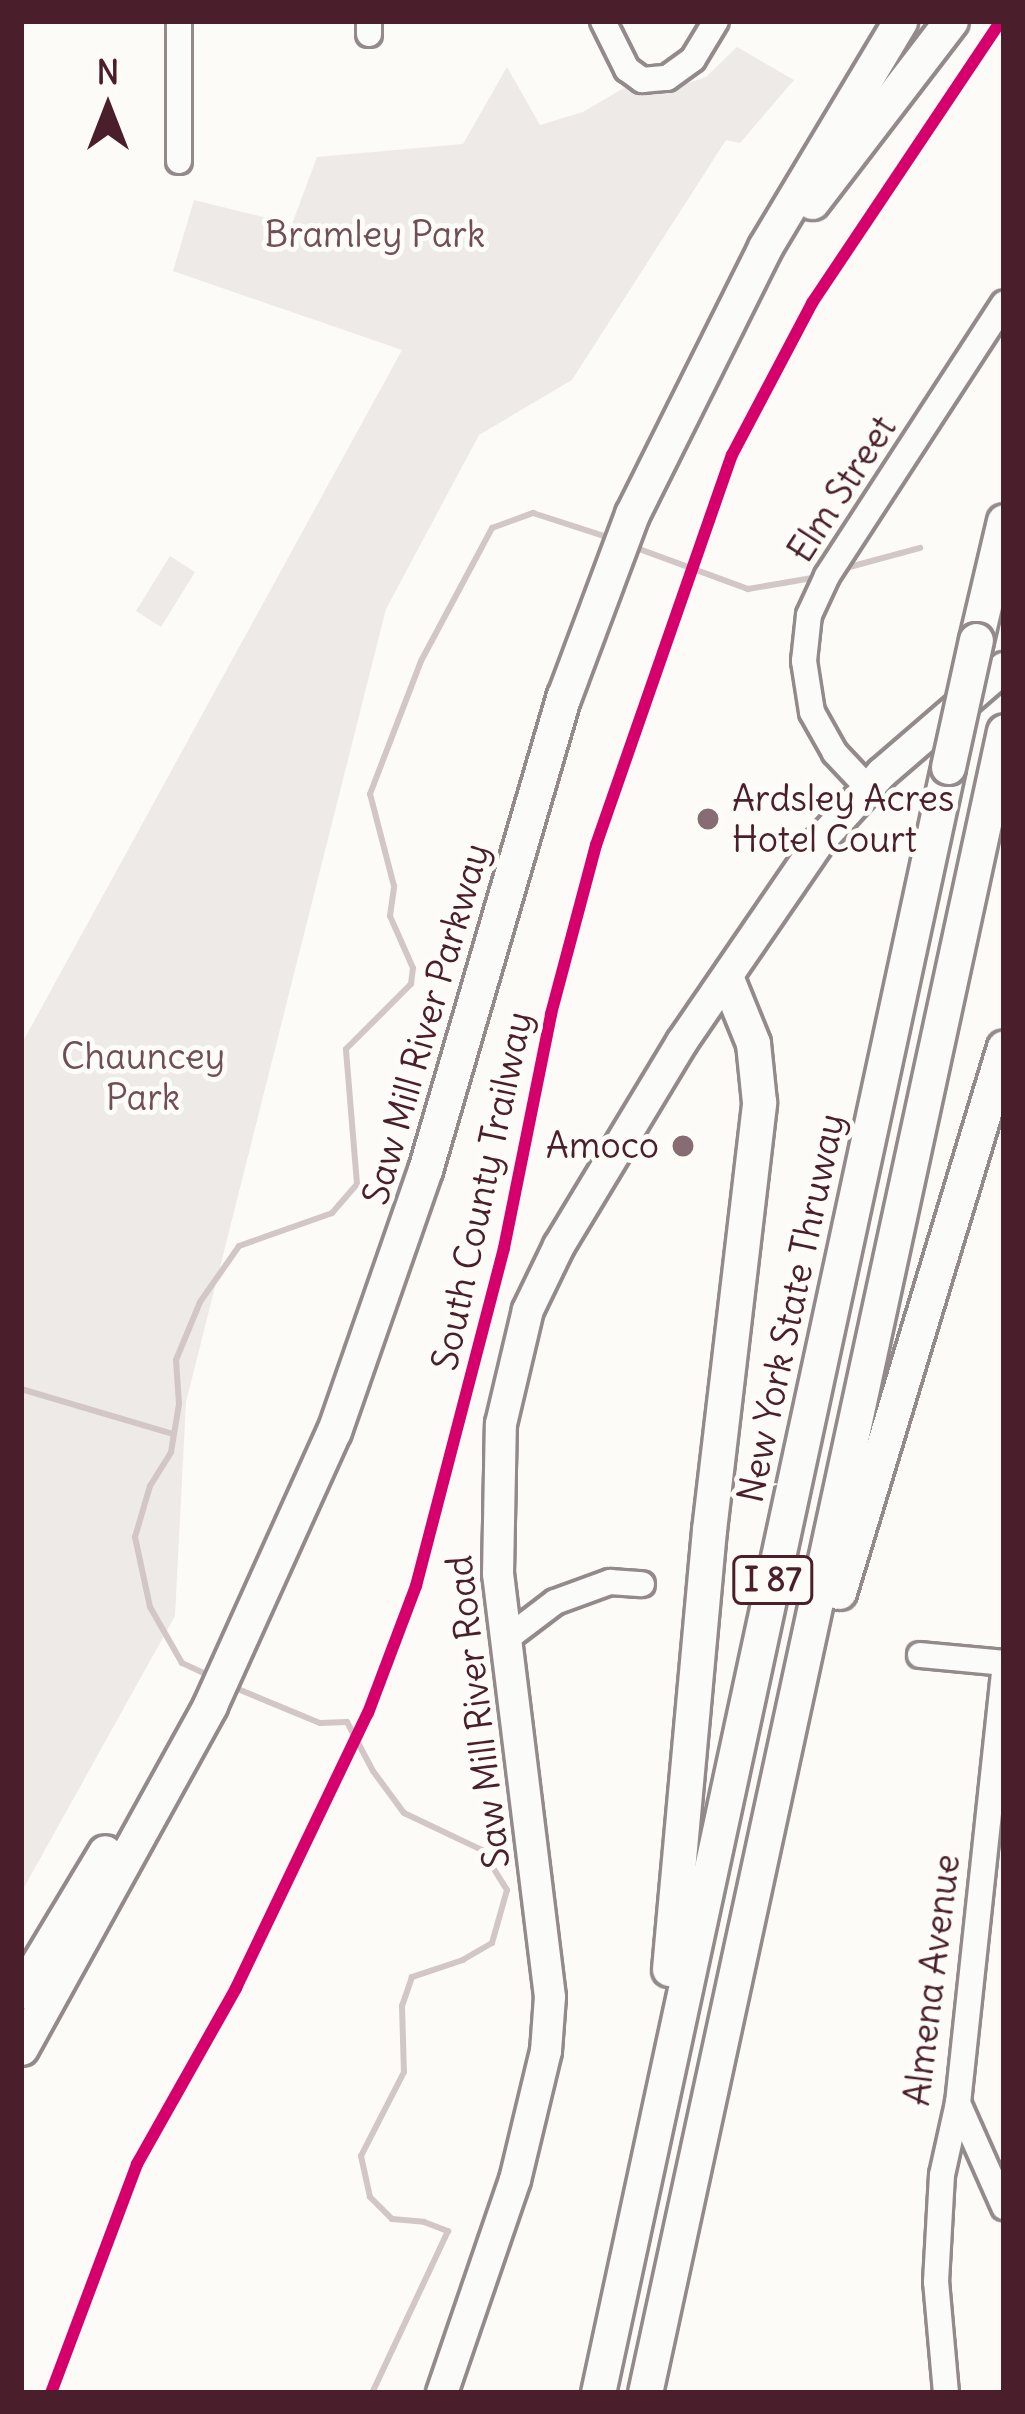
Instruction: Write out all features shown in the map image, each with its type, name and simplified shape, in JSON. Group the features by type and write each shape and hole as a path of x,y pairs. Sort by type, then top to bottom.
{"highway":[{"name":"Saw Mill River Parkway","path":"21,2048 313,1483 384,1298 601,562 724,276 874,21"},
{"name":"Saw Mill River Parkway","path":"622,510 798,188 900,21"},
{"path":"704,363 843,159 951,21"},
{"name":"New York State Thruway","path":"598,2393 1004,521"},
{"name":"I 87","path":"646,2393 1004,731"},
{"path":"644,2180 759,1102 753,1043 727,979"},
{"path":"779,1777 1004,1047"},
{"name":"Saw Mill River Parkway","path":"21,1992 200,1700"}],"main road":[{"name":"Saw Mill River Road","path":"442,2393 515,2180 545,2051 550,1997 506,1640 497,1474 506,1397 528,1310 590,1195 799,869 867,787 1004,668"}],"street":[{"path":"179,21 179,160"},
{"path":"603,21 627,68 642,80 667,78 693,59 716,21"},
{"name":"Elm Street","path":"867,787 835,753 812,712 805,661 812,607 1004,303"},
{"path":"506,1640 555,1602 610,1582 642,1584"},
{"path":"920,1654 1004,1663"},
{"name":"Almena Avenue","path":"946,2393 937,2296 942,2175 958,2103 1004,1673"},
{"path":"958,2103 1004,2207"}],"green space":[{"name":"Chauncey Park","path":"737,47 794,80 740,143 726,140 572,380 479,435 386,609 186,1402 175,1616 21,1893 21,1045 402,350 173,271 194,200 292,224 317,157 463,144 507,67 540,125 583,112 624,88 653,95 706,77"},
{"path":"170,556 195,572 161,627 136,611"}],"waterway":[{"path":"210,1676 182,1663 150,1607 135,1537 150,1486 171,1452 179,1404 176,1360 200,1302 239,1246 332,1213 357,1184 346,1049 411,984 413,968 390,916 394,886 370,794 421,661 492,528 533,513 613,539"},
{"path":"631,546 748,589 818,577"},
{"path":"842,569 920,548"},
{"path":"21,1389 173,1434"},
{"path":"233,1687 320,1723 347,1722 373,1771 404,1813 482,1850 507,1890 492,1943 463,1960 412,1977 402,2006 404,2072 361,2156 370,2197 392,2219 424,2222 448,2231 372,2393"}],"cycle path":[{"name":"South County Trailway","path":"51,2393 137,2164 236,1988 368,1713 416,1586 504,1248 551,1014 596,845 732,455 812,303 1001,21"}],"place":[{"name":"Ardsley Acres Hotel Court","path":"708,819"},
{"name":"Amoco","path":"683,1146"}],"park label":[{"name":"Bramley Park","path":"375,235"}]}
